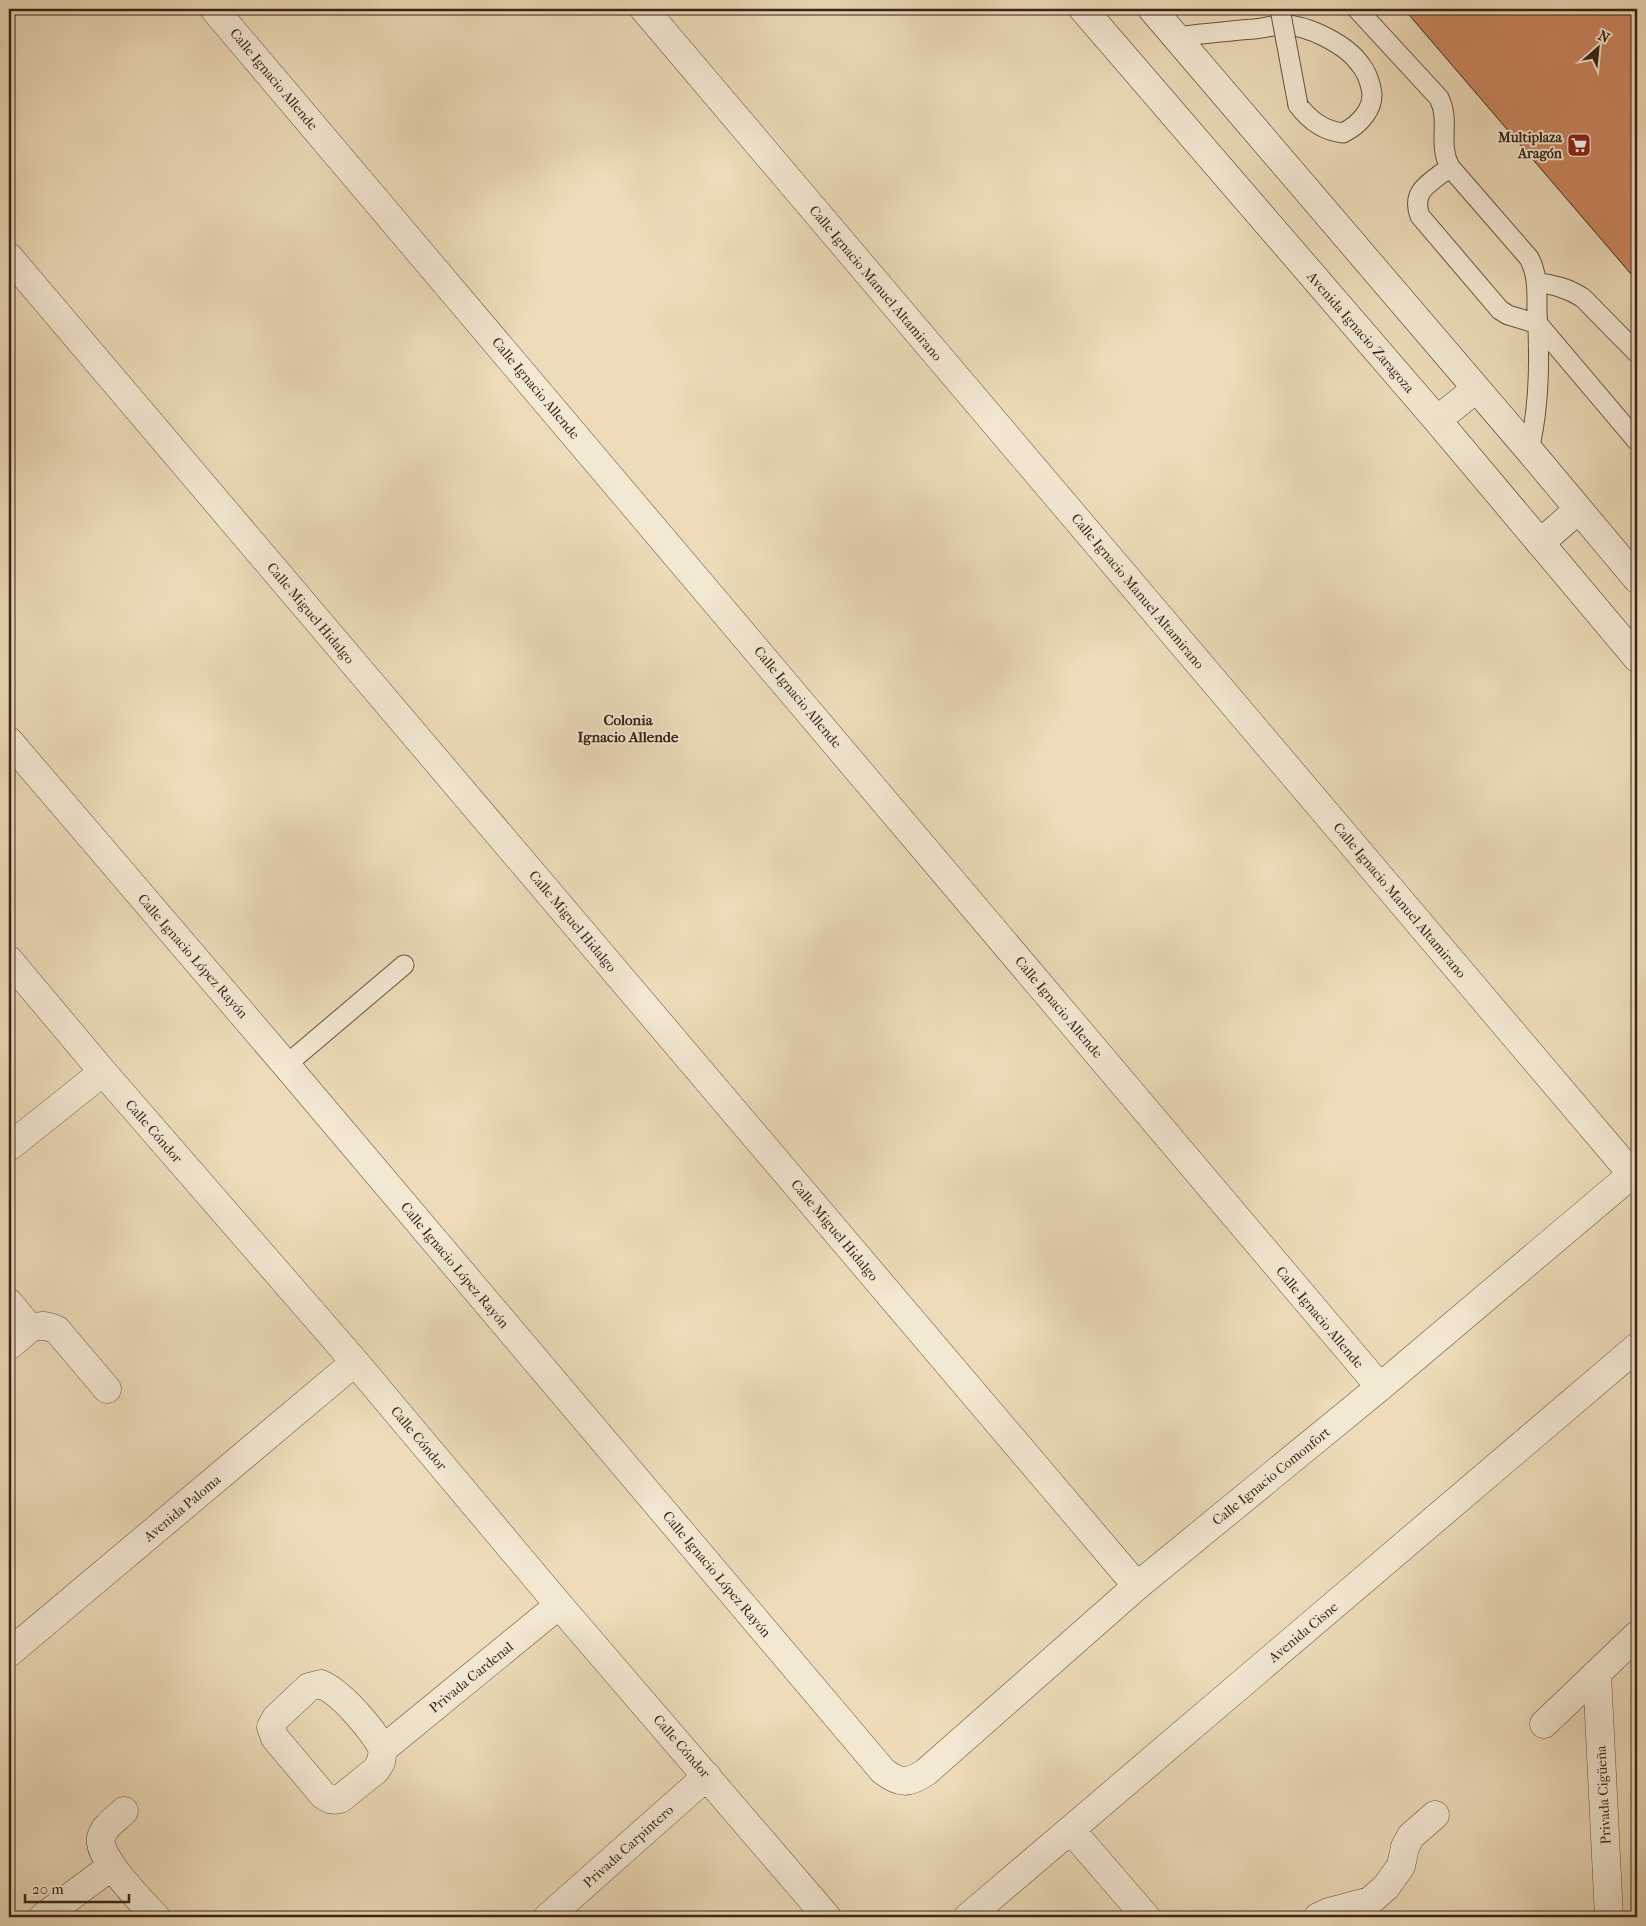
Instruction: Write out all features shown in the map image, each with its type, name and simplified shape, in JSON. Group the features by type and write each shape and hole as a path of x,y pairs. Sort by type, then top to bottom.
{"street":[{"name":"Calle Ignacio Allende","path":"214,9 1380,1387"},
{"name":"Calle Ignacio Manuel Altamirano","path":"644,9 1635,1172"},
{"name":"Avenida Ignacio Zaragoza","path":"1083,9 1437,420 1637,658"},
{"path":"1152,9 1637,579"},
{"name":"Calle Miguel Hidalgo","path":"9,257 1137,1586"},
{"path":"1437,420 1476,389"},
{"path":"1540,543 1578,510"},
{"name":"Calle Ignacio López Rayón","path":"9,741 883,1770 893,1778 905,1782"},
{"name":"Calle Cóndor","path":"9,960 103,1072 355,1362 559,1605 828,1917"},
{"path":"9,1147 103,1072"},
{"name":"Calle Ignacio Comonfort","path":"905,1782 917,1778 926,1772 1137,1586 1380,1387 1635,1172"},
{"path":"9,1303 30,1328"},
{"path":"9,1346 30,1328 40,1325 48,1326 57,1330 107,1389"},
{"name":"Avenida Cisne","path":"968,1917 1637,1347"},
{"name":"Avenida Paloma","path":"9,1653 355,1362"},
{"name":"Privada Cardenal","path":"383,1749 559,1605"},
{"path":"1544,1724 1637,1635"},
{"name":"Privada Cigüeña","path":"1597,1673 1609,1917"},
{"name":"Privada Carpintero","path":"548,1917 707,1776"},
{"path":"124,1811 106,1828 100,1840 104,1854 156,1917"},
{"path":"1318,1917 1329,1912 1370,1901 1386,1887 1401,1866 1405,1847 1411,1836 1435,1815"},
{"path":"1071,1830 1146,1917"},
{"path":"43,1917 112,1866"}],"lane":[{"path":"1175,37 1285,25 1304,28 1334,42 1348,51 1360,63 1368,77 1372,94 1369,108 1361,120 1343,133 1330,131 1322,127 1306,115 1298,106 1280,9"},
{"path":"1357,9 1439,98 1445,113 1443,150 1450,167 1533,266 1536,282 1539,371 1536,412 1529,450"},
{"path":"1450,167 1421,191 1416,203 1420,216 1500,310 1508,315 1538,324 1637,441"},
{"path":"1536,282 1558,285 1583,298 1637,353"},
{"path":"286,1066 404,965"}],"building":[{"name":"Multiplaza Aragón","path":"1404,9 1637,9 1637,281"}],"place":[{"name":"Multiplaza Aragón","path":"1579,145"}],"district":[{"name":"Colonia Ignacio Allende","path":"628,728"}]}
